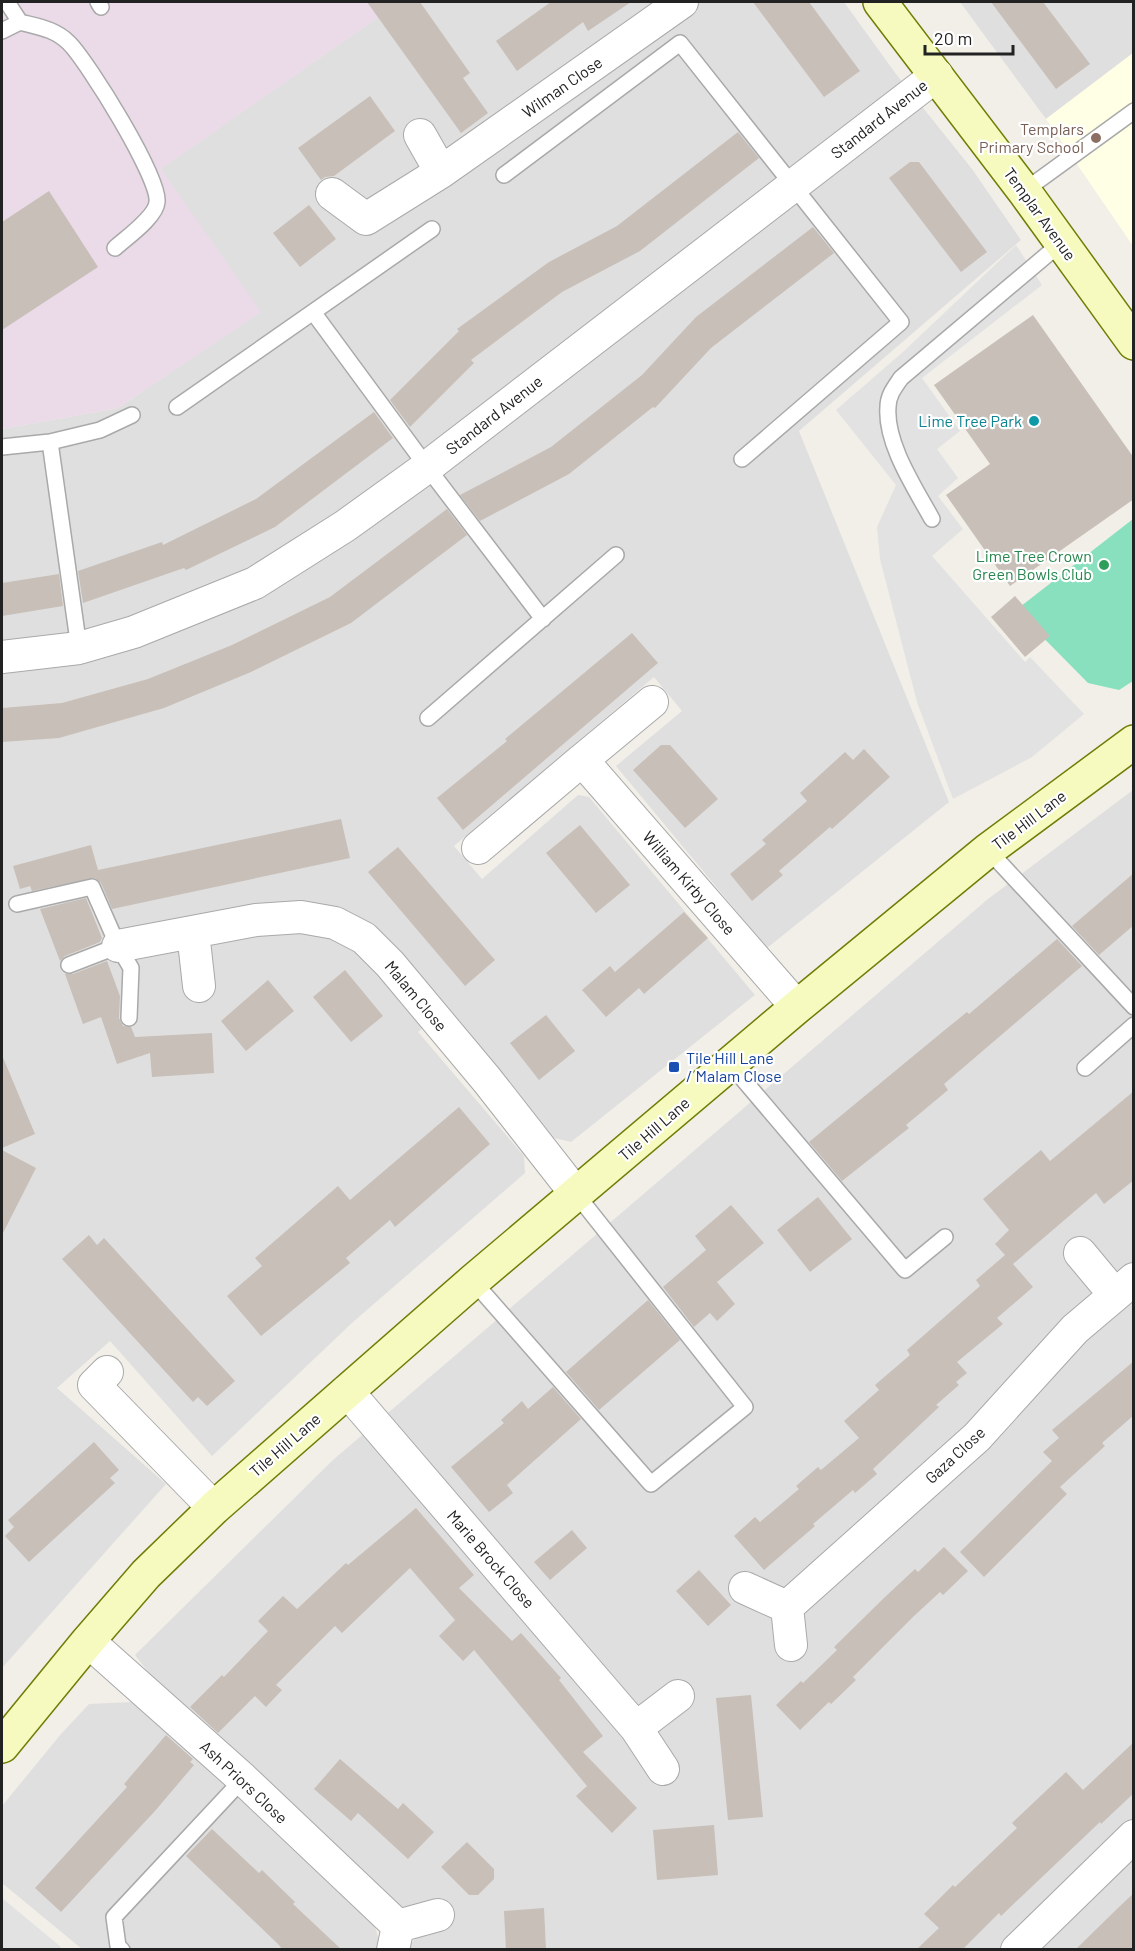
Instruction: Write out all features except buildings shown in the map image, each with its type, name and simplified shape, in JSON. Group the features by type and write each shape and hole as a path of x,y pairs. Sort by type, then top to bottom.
{"main road":[{"name":"Templar Avenue","path":"880,2 1024,191 1134,343"},
{"name":"Tile Hill Lane","path":"2,1746 146,1574 214,1508 473,1281 797,1007 988,850 1134,742"}],"street":[{"name":"Wilman Close","path":"332,194 366,219 441,172 682,2"},
{"name":"Standard Avenue","path":"2,657 79,648 134,632 255,583 345,526 427,467 936,75"},
{"path":"420,135 441,172"},
{"path":"478,848 652,702"},
{"name":"William Kirby Close","path":"582,760 797,1007"},
{"name":"Malam Close","path":"118,946 256,920 301,917 335,923 364,938 390,964 487,1080 577,1195"},
{"path":"193,932 199,986"},
{"name":"Gaza Close","path":"787,1607 977,1437 1075,1329 1124,1287 1080,1253"},
{"path":"107,1372 94,1384 214,1508"},
{"name":"Marie Brock Close","path":"347,1391 636,1728 663,1769"},
{"path":"745,1588 787,1607 790,1645"},
{"name":"Ash Priors Close","path":"88,1641 243,1779 395,1938 438,1916"},
{"path":"636,1728 678,1696"},
{"path":"1017,1950 1134,1836"}],"lane":[{"path":"7,2 20,22"},
{"path":"2,31 20,22 50,29 71,44 104,92 139,151 154,183 158,203 149,217 115,248"},
{"path":"504,175 680,43 901,322 742,459"},
{"path":"1024,191 1134,111"},
{"path":"177,407 432,229"},
{"path":"932,519 896,450 888,408 891,394 902,378 1061,243"},
{"path":"313,312 543,619"},
{"path":"2,447 50,442 100,430 132,415"},
{"path":"50,442 79,648"},
{"path":"428,718 616,555"},
{"path":"988,850 1134,1007"},
{"path":"17,904 92,887 118,946 131,968 129,1018"},
{"path":"69,965 118,946"},
{"path":"1086,1068 1134,1025"},
{"path":"729,1064 905,1270 945,1237"},
{"path":"473,1281 651,1484 745,1407 577,1195"},
{"path":"122,1950 118,1946 114,1917 243,1779"}],"shaded area":[{"path":"2,2 400,2 161,169 261,312 118,408 2,429"},
{"path":"400,2 844,2 896,74 972,169 1021,240 799,431 949,802 767,948 616,766 682,711 654,677 454,846 482,879 578,795 589,797 755,995 571,1142 554,1138 447,1007 418,1032 524,1156 525,1173 353,1322 212,1456 110,1341 57,1388 166,1484 2,1668 2,429 118,408 260,312 160,169"},
{"path":"960,2 1133,2 1133,53 1046,119"},
{"name":"Templars Primary School","path":"1133,53 1133,246 1046,119"},
{"path":"1016,245 1042,285 922,378 960,431 937,449 958,478 938,496 963,529 932,556 1025,662 1030,657 1084,714 1032,757 953,799 917,702 880,559 877,527 896,485 836,410 903,352"},
{"path":"1133,790 1133,1949 406,1949 429,1926 445,1919 436,1898 415,1906 398,1907 159,1686 135,1655 333,1460 988,899"},
{"path":"132,1702 367,1912 379,1940 378,1949 82,1949 2,1883 2,1806 61,1734 89,1704"},
{"path":"2,1898 61,1947 59,1949 2,1949"}],"green space":[{"name":"Lime Tree Crown Green Bowls Club","path":"1133,519 1133,681 1119,690 1088,683 1016,610"}],"place":[{"name":"Templars Primary School","path":"1096,138"},
{"name":"Lime Tree Park","path":"1034,421"},
{"name":"Lime Tree Crown Green Bowls Club","path":"1104,565"},
{"name":"Tile Hill Lane / Malam Close","path":"674,1067"}]}
